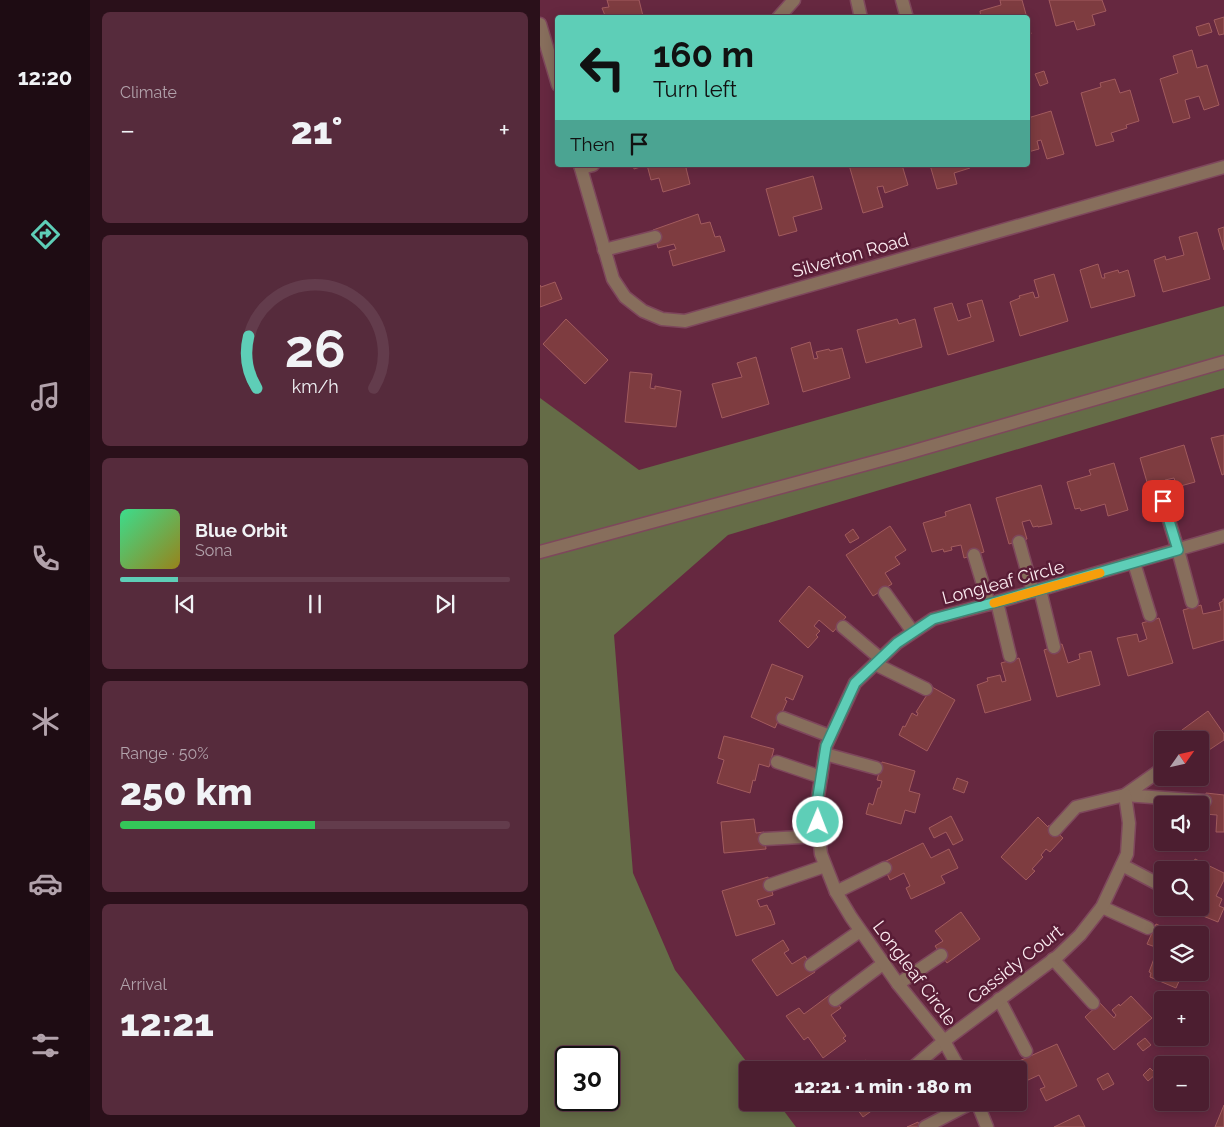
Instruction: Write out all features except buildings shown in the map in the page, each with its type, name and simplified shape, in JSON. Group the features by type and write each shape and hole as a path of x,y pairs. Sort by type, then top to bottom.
{"street":[{"path":"781,15 794,0"},
{"path":"857,0 860,15"},
{"path":"902,0 906,15"},
{"path":"540,24 555,76"},
{"name":"Silverton Road","path":"585,167 612,279 625,297 643,310 662,319 685,321 1224,167"},
{"path":"604,250 655,237"},
{"path":"540,552 904,454 1224,362"},
{"path":"1163,501 1192,602"},
{"name":"Longleaf Circle","path":"955,1061 944,1041 898,984 860,931 836,892 821,854 816,809 824,754 830,736 855,683 897,643 933,619 1037,591 1224,536"},
{"path":"1020,542 1054,647"},
{"path":"974,555 993,603 1010,656"},
{"path":"1134,563 1150,614"},
{"path":"886,593 913,632"},
{"path":"843,627 878,661 926,689"},
{"path":"783,718 830,736"},
{"path":"824,754 876,768"},
{"path":"777,762 821,777"},
{"path":"1125,796 1154,775"},
{"path":"1055,830 1076,807 1125,796 1154,798"},
{"name":"Cassidy Court","path":"921,1061 944,1041 1053,959 1080,935 1102,907 1127,854 1129,823 1125,796"},
{"path":"765,839 819,836"},
{"path":"1122,865 1154,882"},
{"path":"770,885 826,866"},
{"path":"836,892 885,868"},
{"path":"1102,907 1148,928"},
{"path":"811,965 860,931"},
{"path":"898,984 941,954"},
{"path":"1053,959 1093,1003"},
{"path":"835,1000 884,963"},
{"path":"999,999 1026,1051"},
{"path":"926,1127 957,1111"},
{"path":"979,1111 987,1127"}],"green space":[{"path":"1224,306 1224,388 728,535 614,635 633,873 675,970 746,1061 739,1061 739,1111 784,1111 796,1127 540,1127 540,398 639,470"}],"slow traffic":[{"path":"994,603 1100,573"}],"route":[{"path":"818,822 816,809 826,746 855,683 897,643 933,619 1178,550 1163,501"}]}
